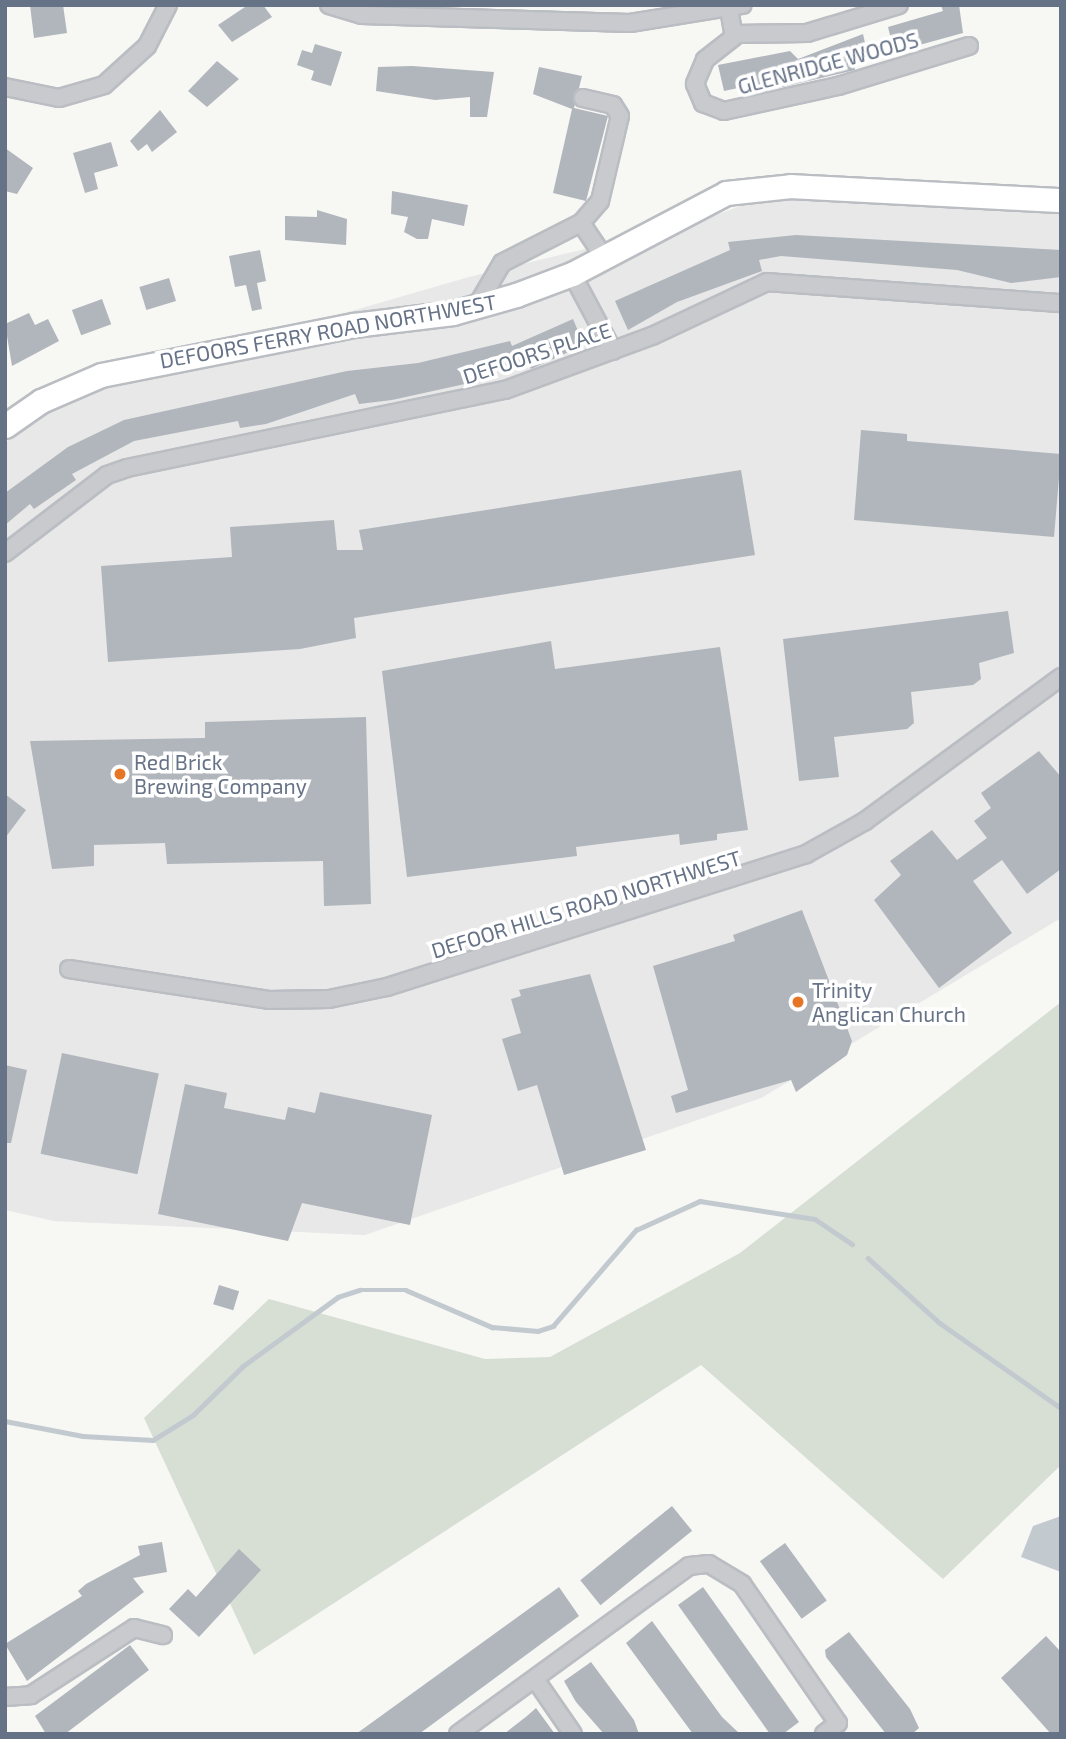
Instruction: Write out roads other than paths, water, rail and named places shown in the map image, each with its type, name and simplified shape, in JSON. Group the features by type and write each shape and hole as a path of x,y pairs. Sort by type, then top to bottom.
{"street":[{"path":"5,87 59,98 104,85 147,46 168,5"},
{"path":"329,5 362,15 464,12 652,22 736,7 733,34"},
{"name":"GLENRIDGE WOODS","path":"899,5 807,33 733,34 697,74 697,96 714,109 740,110 838,86 969,46"},
{"path":"476,307 502,263 581,223 600,201 620,116 613,105 583,98"},
{"name":"DEFOORS FERRY ROAD NORTHWEST","path":"5,426 41,401 101,375 476,307 572,274 696,204 755,187 1061,200"},
{"path":"581,223 604,257"},
{"path":"572,274 613,352"},
{"name":"DEFOORS PLACE","path":"5,554 107,475 127,468 505,390 613,352 766,282 1061,303"},
{"name":"DEFOOR HILLS ROAD NORTHWEST","path":"69,969 269,1000 329,999 387,987 806,854 865,821 1061,677"},
{"path":"458,1734 689,1566 709,1564 743,1584 838,1723 824,1734"},
{"path":"5,1697 32,1695 134,1628 163,1635"},
{"path":"535,1679 573,1734"}],"waterway":[{"path":"5,1421 83,1436 153,1440 193,1415 243,1366 338,1297 360,1290 406,1290 492,1327 538,1331 553,1326 636,1230 700,1201 815,1219 852,1244"},
{"path":"868,1258 940,1323 1061,1408"}],"place":[{"name":"Red Brick Brewing Company","path":"120,774"},
{"name":"Trinity Anglican Church","path":"798,1002"}]}
